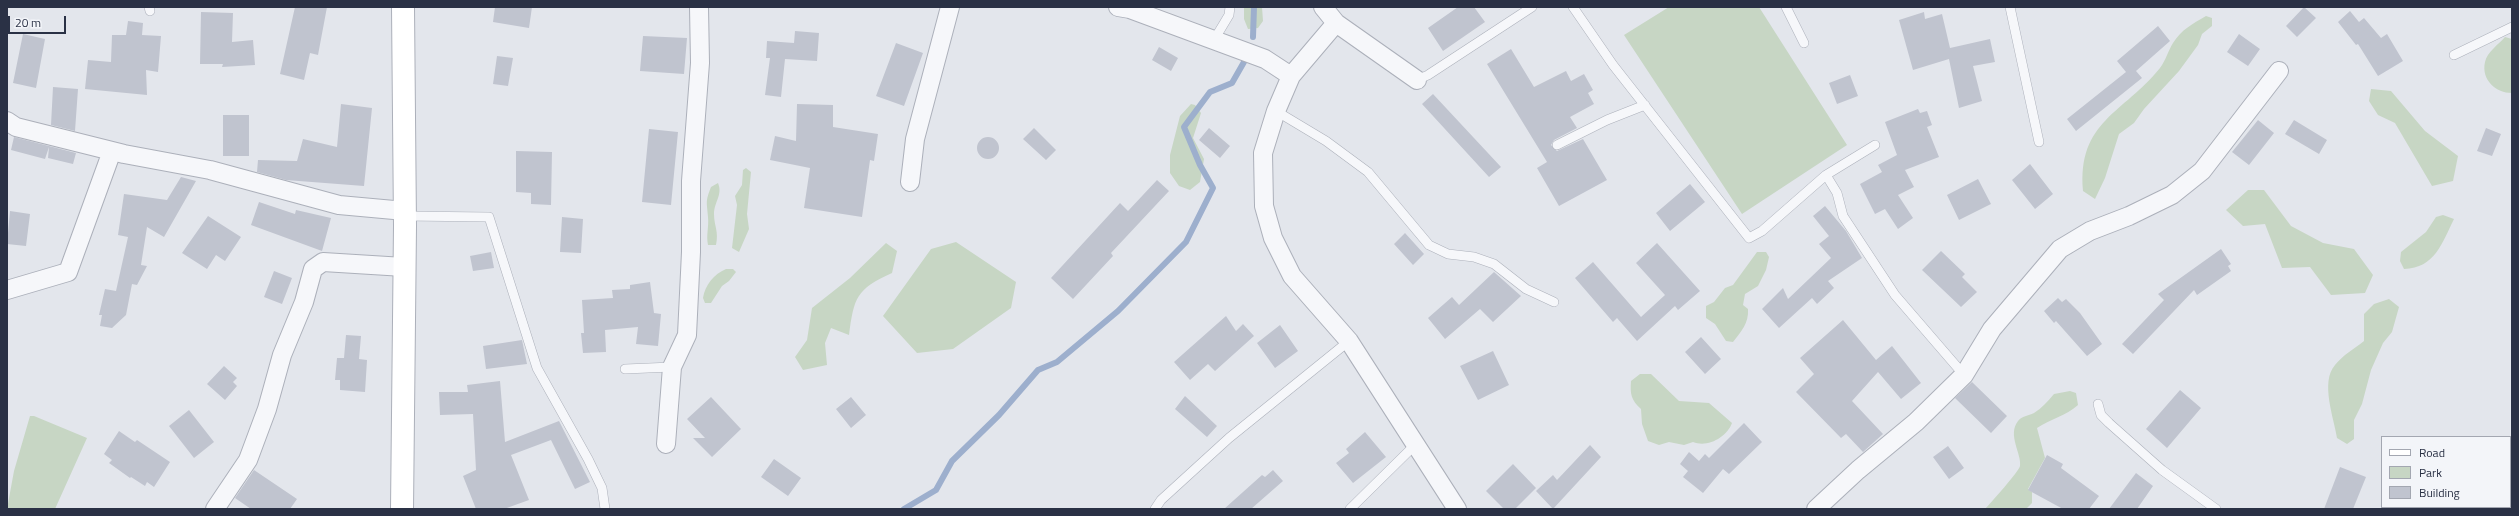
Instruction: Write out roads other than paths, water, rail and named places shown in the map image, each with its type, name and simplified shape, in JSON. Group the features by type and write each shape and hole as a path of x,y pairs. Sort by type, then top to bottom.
{"main road":[{"path":"402,509 405,214 403,7"}],"street":[{"path":"666,444 672,367 687,334 692,252 691,181 700,63 699,7"},
{"path":"910,182 915,139 950,7"},
{"path":"1118,7 1214,40 1265,60 1290,76"},
{"path":"1323,7 1336,23 1417,80"},
{"path":"1336,23 1290,76 1276,110 1263,153 1264,206 1273,238 1292,276 1349,341 1457,509"},
{"path":"1816,509 1858,470 1916,422 1964,374 1992,329 2060,249 2090,231 2129,216 2172,195 2202,171 2279,71"},
{"path":"7,121 16,127 112,151 210,170 339,205 405,214"},
{"path":"7,290 68,272 112,151"},
{"path":"215,509 248,460 267,409 282,355 304,302 312,269 323,262 404,267"}],"lane":[{"path":"1214,40 1229,15 1230,7"},
{"path":"1417,80 1428,75 1532,7"},
{"path":"1574,7 1613,65 1646,105 1749,238 1762,231 1826,175 1875,145"},
{"path":"1786,7 1804,43"},
{"path":"2010,7 2039,142"},
{"path":"2454,55 2512,27"},
{"path":"1557,145 1607,120 1646,105"},
{"path":"1276,110 1326,140 1368,172 1429,245 1448,254 1474,257 1494,264 1526,288 1554,302"},
{"path":"1826,175 1837,193 1843,216 1895,295 1964,374"},
{"path":"405,214 489,217 537,368 588,459 602,488 605,509"},
{"path":"1154,509 1161,500 1229,438 1349,341"},
{"path":"625,368 672,367"},
{"path":"2098,404 2101,415 2109,423 2162,470 2216,509"},
{"path":"1350,509 1416,444"}],"waterway":[{"path":"1253,37 1254,7"},
{"path":"904,509 936,490 952,461 999,415 1038,370 1057,362 1118,311 1186,242 1213,188 1200,165 1184,127 1210,92 1232,83 1244,62"}]}
